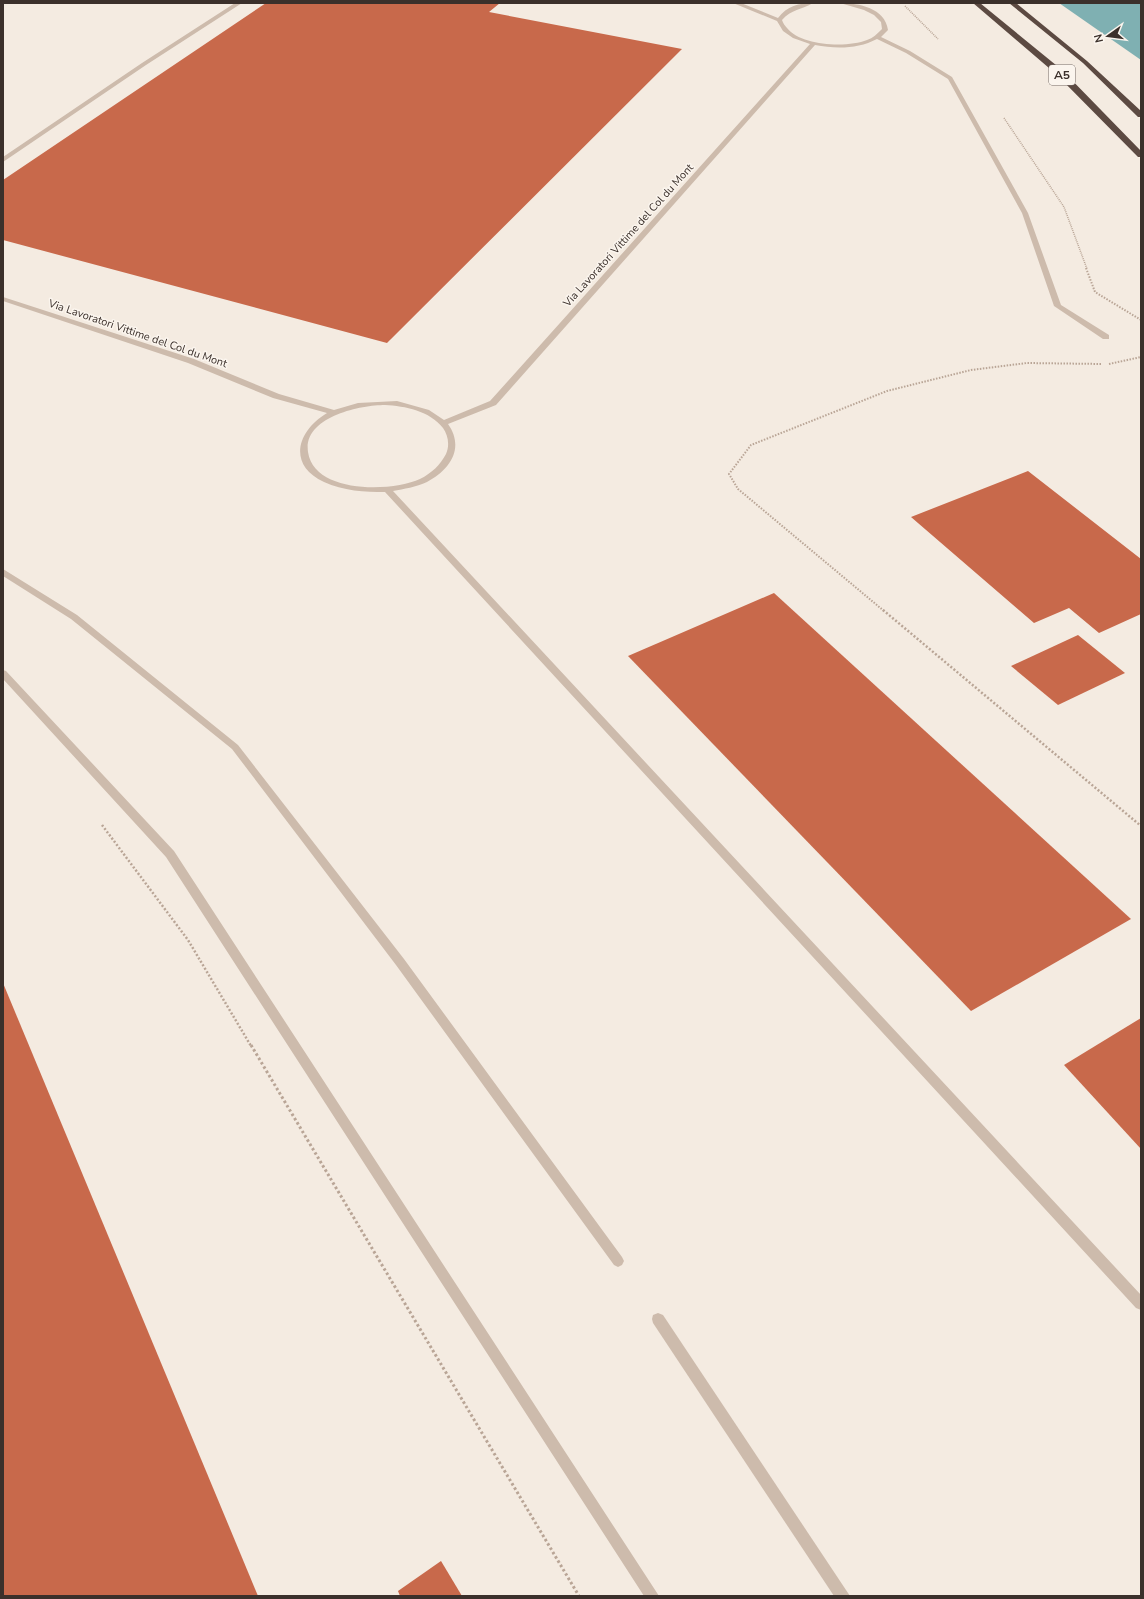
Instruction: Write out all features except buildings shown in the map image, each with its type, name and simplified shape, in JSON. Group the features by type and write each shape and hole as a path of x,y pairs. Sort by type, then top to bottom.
{"highway":[{"name":"A5","path":"975,3 1059,72 1141,155"},
{"name":"A5","path":"1012,3 1085,62 1141,115"}],"street":[{"path":"3,160 144,64 239,3"},
{"path":"736,3 779,20"},
{"path":"810,3 795,6 784,12 779,20 781,27 799,39 814,43 832,45 849,45 865,42 878,37 885,30 884,22 877,14 865,8 843,3"},
{"path":"878,37 908,52 950,78 1024,213 1058,306 1106,338"},
{"name":"Via Lavoratori Vittime del Col du Mont","path":"444,423 493,403 814,43"},
{"name":"Via Lavoratori Vittime del Col du Mont","path":"3,299 191,361 276,396 334,413"},
{"path":"382,402 406,405 428,412 444,423 452,435 452,449 446,463 431,475 412,484 388,490 363,490 340,486 320,478 308,466 303,452 306,437 316,424 334,413 357,405 382,402"},
{"path":"388,490 1141,1304"},
{"path":"3,572 74,617 235,747 400,962 618,1261"},
{"path":"3,673 170,854 652,1596"},
{"path":"658,1319 843,1596"}],"path":[{"path":"1141,357 1110,364 1027,363 971,370 887,391 751,445 729,474 738,489 1141,826"},
{"path":"100,822 188,940 578,1596"}],"water":[{"path":"1059,3 1141,3 1141,60"}]}
